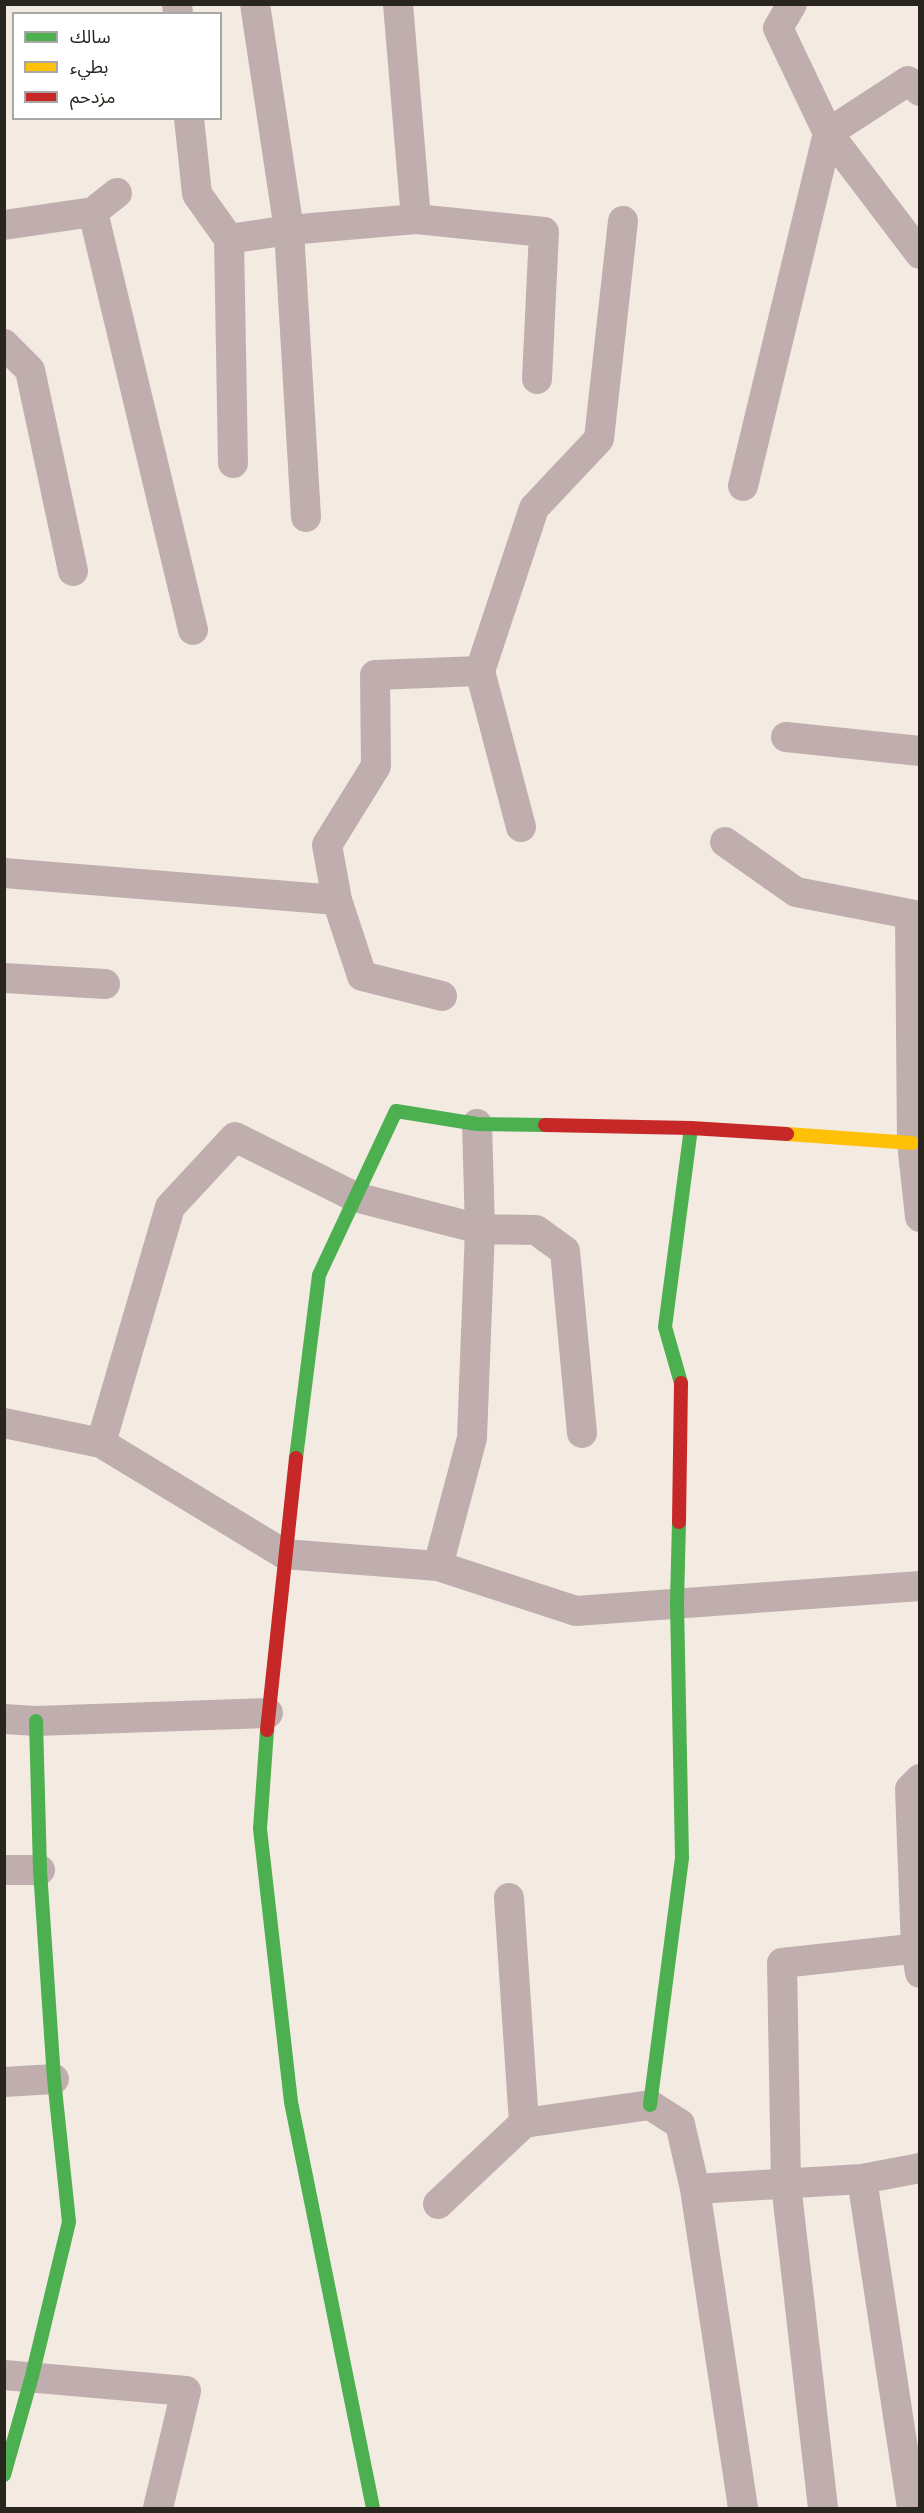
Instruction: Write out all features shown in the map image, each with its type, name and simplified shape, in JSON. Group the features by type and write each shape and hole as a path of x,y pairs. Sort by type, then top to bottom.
{"street":[{"path":"255,4 289,230 306,518"},
{"path":"398,4 416,219"},
{"path":"792,4 778,28 828,133 920,254"},
{"path":"743,486 828,133 908,81 920,91"},
{"path":"189,120 197,194 229,239 233,463"},
{"path":"4,225 93,212 117,193"},
{"path":"93,212 193,630"},
{"path":"229,239 289,230 416,219 544,232 537,379"},
{"path":"521,827 480,671 534,508 599,439 623,221"},
{"path":"4,344 30,370 73,571"},
{"path":"442,996 362,976 337,900 327,845 376,766 375,675 480,671"},
{"path":"786,737 920,751"},
{"path":"725,842 796,892 915,916 912,1143 920,1217"},
{"path":"4,873 337,900"},
{"path":"4,978 105,984"},
{"path":"373,2508 291,2102 260,1829 268,1713 284,1554 319,1275 396,1111 477,1124 691,1128 912,1143"},
{"path":"438,1566 471,1438 480,1229 477,1124"},
{"path":"650,2105 682,1858 677,1603 682,1387 665,1327 691,1128"},
{"path":"101,1443 170,1206 235,1137 355,1197 480,1229 536,1230 566,1251 582,1433"},
{"path":"4,1422 101,1443 284,1554 438,1566 576,1611 920,1586"},
{"path":"4,1719 36,1721 268,1713"},
{"path":"4,2475 18,2376 69,2222 54,2079 40,1870 36,1721"},
{"path":"823,2508 786,2184 782,1962 918,1956 910,1789 920,1779"},
{"path":"4,1870 40,1870"},
{"path":"509,1898 524,2123"},
{"path":"4,2082 54,2079"},
{"path":"438,2204 524,2123 650,2105 680,2124 695,2189 743,2508"},
{"path":"695,2189 862,2179 920,2168"},
{"path":"862,2179 912,2508"},
{"path":"18,2376 186,2391 158,2508"}],"traffic: fast":[{"path":"296,1458 319,1275 396,1111 477,1124 545,1125"},
{"path":"681,1383 665,1327 691,1128"},
{"path":"650,2105 682,1858 677,1603 679,1522"},
{"path":"4,2475 32,2376 69,2222 54,2079 40,1870 36,1721"},
{"path":"267,1730 260,1829 291,2102 373,2508"}],"traffic: slow":[{"path":"787,1134 912,1143"}],"traffic: jam":[{"path":"545,1125 691,1128 787,1134"},
{"path":"679,1522 681,1383"},
{"path":"267,1730 296,1458"}]}
